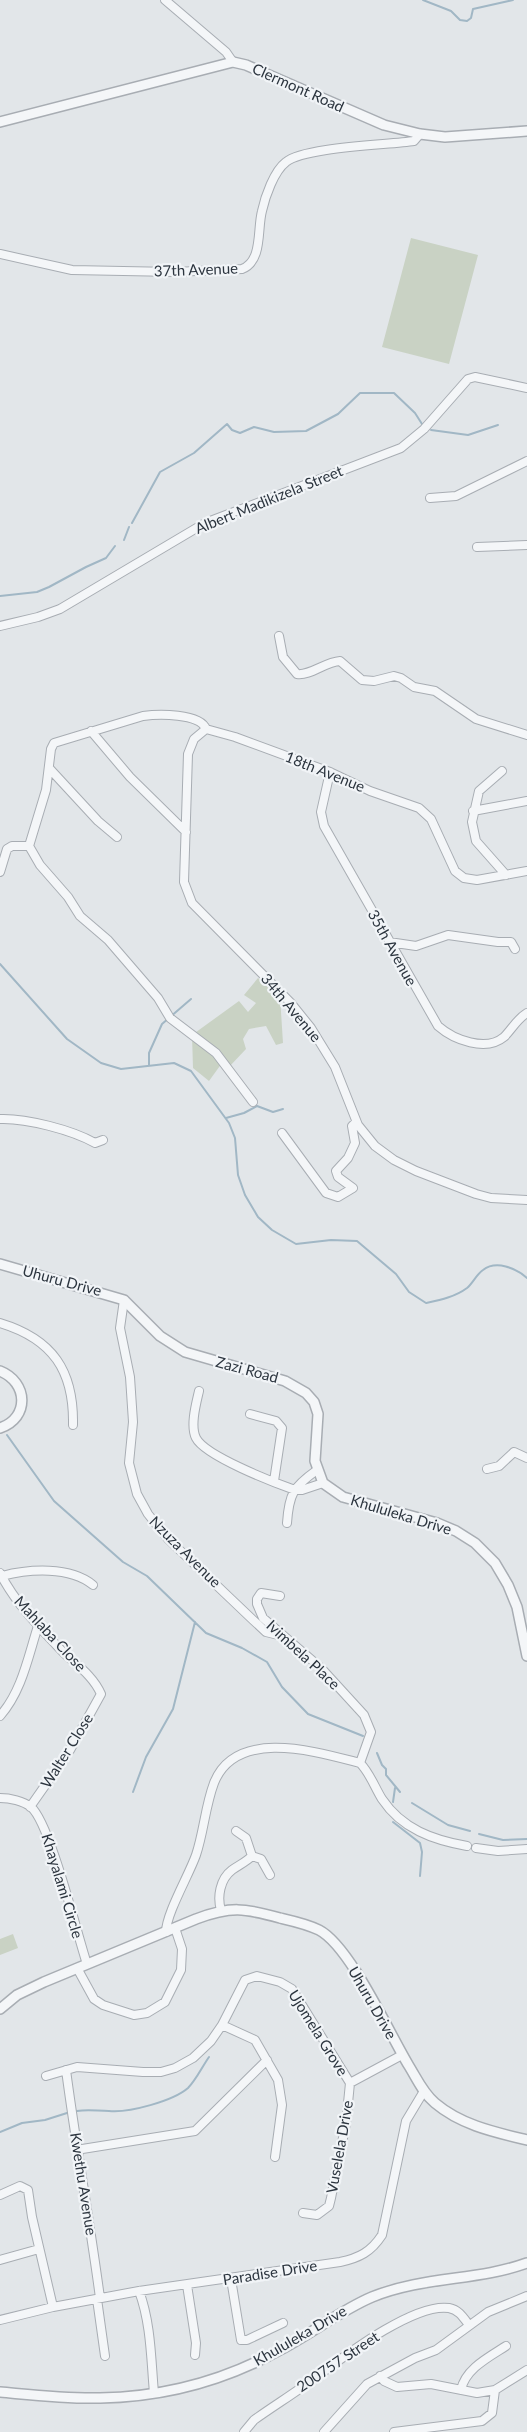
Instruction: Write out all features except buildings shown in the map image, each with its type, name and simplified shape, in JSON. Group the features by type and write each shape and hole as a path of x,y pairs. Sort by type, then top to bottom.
{"street":[{"path":"165,0 226,52 233,63"},
{"name":"Clermont Road","path":"0,122 233,63 246,64 384,125 420,134 456,137 527,131"},
{"name":"37th Avenue","path":"0,254 72,270 174,272 242,270 252,263 256,253 264,204 274,181 286,162 301,156 334,150 414,141 420,134"},
{"name":"Albert Madikizela Street","path":"0,626 60,609 205,523 394,451 424,429 468,379 475,377 527,388"},
{"path":"430,498 456,495 527,461"},
{"path":"477,547 527,545"},
{"path":"279,636 281,652 292,670 302,675 330,662 340,661 362,680 374,681 394,676 401,678 414,687 435,691 476,719 527,735"},
{"name":"18th Avenue","path":"29,846 46,790 51,749 54,743 91,730 143,716 156,715 196,719 203,722 206,729 235,737 330,772 370,791 419,808 431,819 452,865 460,875 470,880 527,871"},
{"name":"34th Avenue","path":"206,729 194,739 188,751 184,882 188,897 290,1002 311,1028 335,1067 356,1122 366,1137 394,1160 416,1171 491,1198 527,1200"},
{"path":"91,730 130,777 186,832"},
{"path":"50,768 117,837"},
{"path":"502,771 479,791 472,822 476,841 506,875"},
{"name":"35th Avenue","path":"330,772 322,802 321,820 432,1019 451,1036 483,1044 493,1043 506,1035 527,1013"},
{"path":"473,811 527,801"},
{"path":"0,872 9,847 29,846 40,865 68,897 83,919 108,940 158,998 170,1018 216,1053 253,1102"},
{"path":"389,942 416,946 448,935 511,942 515,949"},
{"path":"0,1119 17,1120 54,1128 84,1137 95,1143 103,1140"},
{"path":"282,1133 326,1192 338,1197 353,1188 337,1176 336,1171 348,1158 355,1143 352,1126 356,1122"},
{"name":"Uhuru Drive","path":"0,1264 124,1300"},
{"name":"Zazi Road","path":"124,1300 160,1336 185,1352 285,1381 306,1393 314,1402 318,1414 319,1426 314,1455 317,1470"},
{"name":"Nzuza Avenue","path":"124,1300 120,1328 130,1377 133,1422 129,1462 141,1504 168,1539 253,1620 266,1632 282,1635"},
{"path":"0,1323 35,1339 62,1365 71,1392 73,1425"},
{"path":"0,1371 11,1376 18,1383 23,1402 18,1417 0,1428"},
{"path":"199,1391 194,1430 200,1442 239,1467 295,1490 323,1483 317,1470 297,1484 295,1490 287,1523"},
{"path":"250,1414 276,1421 282,1428 274,1481"},
{"path":"488,1469 499,1466 514,1452 527,1458"},
{"name":"Khululeka Drive","path":"323,1483 343,1497 437,1523 456,1531 474,1543 495,1563 508,1585 517,1607 527,1656"},
{"path":"1,1575 50,1571 80,1577 93,1585"},
{"name":"Mahlaba Close","path":"1,1575 9,1590 38,1626 95,1680 101,1694"},
{"name":"Ivimbela Place","path":"280,1596 261,1593 257,1604 263,1618 321,1668 364,1715 371,1732 360,1763"},
{"path":"0,1716 10,1704 18,1688 38,1626"},
{"name":"Walter Close","path":"30,1807 70,1750 101,1694"},
{"path":"77,1968 94,1999 103,2005 134,2015 147,2013 165,2002 181,1970 182,1949 171,1930 169,1916 196,1855 204,1816 215,1782 226,1765 242,1754 265,1748 322,1754 360,1763 389,1810 400,1821 422,1833 466,1846"},
{"path":"0,1798 12,1799 30,1807"},
{"name":"Khayalami Circle","path":"30,1807 45,1828 87,1964"},
{"path":"236,1831 246,1838 252,1856"},
{"path":"476,1848 498,1851 527,1849"},
{"path":"252,1856 261,1859 270,1875"},
{"path":"221,1910 218,1900 226,1876 252,1856"},
{"name":"Uhuru Drive","path":"0,2009 17,1995 77,1968 221,1910 255,1911 304,1924 325,1934 353,1968 402,2055 424,2091 434,2102 462,2120 527,2140"},
{"name":"Ujomela Grove","path":"46,2076 77,2067 143,2072 168,2070 193,2058 204,2048 222,2025 245,1980 257,1976 280,1982 292,1989 350,2083"},
{"path":"222,2025 255,2040 278,2080 282,2105 275,2157"},
{"name":"Vuselela Drive","path":"303,2213 316,2215 329,2205 346,2123 350,2083 402,2055"},
{"path":"76,2150 195,2131 267,2060"},
{"name":"Kwethu Avenue","path":"66,2070 76,2150 85,2191 105,2356"},
{"name":"Paradise Drive","path":"0,2320 53,2307 139,2291 356,2258 376,2246 382,2235 406,2121 424,2091"},
{"path":"0,2195 20,2186 28,2190 53,2307"},
{"path":"0,2260 39,2249"},
{"name":"Khululeka Drive","path":"0,2392 100,2398 154,2393 196,2385 248,2366 279,2351 349,2308 373,2297 432,2280 483,2274 527,2263"},
{"path":"231,2278 241,2340 248,2340 283,2323"},
{"path":"187,2285 196,2343 195,2355"},
{"path":"139,2291 145,2306 154,2393"},
{"path":"324,2432 367,2384 415,2358 436,2350 489,2312 527,2296"},
{"name":"200757 Street","path":"244,2432 268,2410 365,2340 388,2328 417,2315 447,2308 460,2313 469,2325"},
{"path":"461,2390 465,2378 481,2363 506,2346"},
{"path":"380,2376 384,2381 397,2387 431,2384 477,2393 495,2390 527,2370"},
{"path":"394,2432 482,2421 492,2413 495,2390"}],"green space":[{"path":"411,238 478,255 449,364 382,347"},
{"path":"258,978 280,996 283,1043 276,1045 266,1026 249,1029 243,1039 246,1049 229,1067 222,1063 209,1081 193,1068 192,1035 239,1001 248,1012 256,1003 244,995"},
{"path":"13,1934 18,1948 0,1955 0,1939"}],"waterway":[{"path":"423,0 451,11 460,20 467,21 471,18 473,9 513,0"},
{"path":"132,523 160,472 194,453 227,424 232,430 240,433 254,427 274,432 306,431 338,414 360,393 394,393 415,413 422,424"},
{"path":"431,430 468,435 498,425"},
{"path":"124,540 129,527"},
{"path":"0,596 37,592 49,587 106,558 115,546"},
{"path":"0,964 67,1039 101,1063 121,1069 174,1063 191,1071 229,1123 235,1138 238,1175 245,1195 258,1217 272,1230 296,1244 331,1240 357,1241 396,1274 409,1292 426,1303 447,1298 462,1291 488,1267 506,1266 527,1278"},
{"path":"149,1065 149,1053 162,1024 191,999"},
{"path":"226,1118 244,1113 257,1106 273,1112 283,1109"},
{"path":"7,1435 54,1501 123,1562 147,1576 206,1633 242,1648 267,1662 282,1687 308,1714 363,1736"},
{"path":"133,1792 146,1757 173,1709 195,1622"},
{"path":"377,1753 386,1769 386,1775 400,1792"},
{"path":"393,1802 395,1788"},
{"path":"412,1803 448,1825 470,1831"},
{"path":"393,1822 420,1843 422,1852 420,1876"},
{"path":"479,1834 503,1840 527,1839"},
{"path":"77,2111 128,2110 172,2097 188,2088 209,2057"},
{"path":"0,2132 22,2123 45,2120 67,2113"}]}
